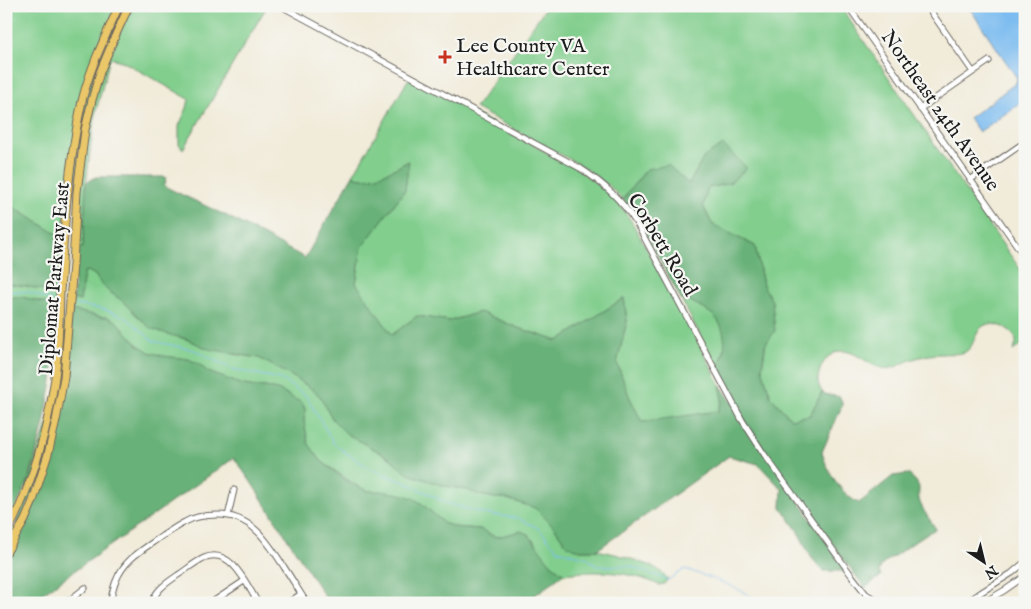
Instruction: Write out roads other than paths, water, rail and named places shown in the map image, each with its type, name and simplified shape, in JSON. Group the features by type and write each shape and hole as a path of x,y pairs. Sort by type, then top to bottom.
{"main road":[{"name":"Diplomat Parkway East","path":"6,535 23,500 36,462 52,399 69,187 75,140 83,100 97,56 119,6"},
{"name":"Diplomat Parkway East","path":"6,553 33,501 48,454 65,368 78,187 85,130 96,83 129,6"},
{"path":"97,56 105,60"},
{"path":"69,187 78,187"},
{"path":"52,399 60,400"},
{"path":"12,524 20,528"}],"street":[{"name":"Corbett Road","path":"281,6 574,164 596,178 613,193 626,207 637,224 742,420 852,576 866,594 882,603"},
{"name":"Northeast 24th Avenue","path":"848,6 1025,257"},
{"path":"927,6 973,72"},
{"path":"920,109 989,61"},
{"path":"970,180 1024,143"},
{"path":"228,516 234,490"},
{"path":"110,603 118,575 134,556 185,521 212,515 228,516 244,522 262,535 275,552 306,603"},
{"path":"152,603 154,596 161,587 200,560 209,556 221,556 236,566 258,603"},
{"path":"966,603 1012,573 1025,562"},
{"path":"983,603 1025,576"},
{"path":"211,603 244,581"},
{"path":"66,603 85,588"},
{"path":"288,603 301,594"}],"water":[{"path":"968,6 1025,6 1025,100 979,132 969,118 1016,83 1017,78"}],"waterway":[{"path":"6,291 29,292 53,301"},
{"path":"76,305 103,309 127,318 153,341 194,350 232,369 281,379 306,396 335,445 369,468 411,485 449,504 486,514 518,518 538,528 558,550 588,558 596,566 630,566 668,580 685,569 734,587 760,603"}],"place":[{"name":"Lee County VA Healthcare Center","path":"445,57"}]}
